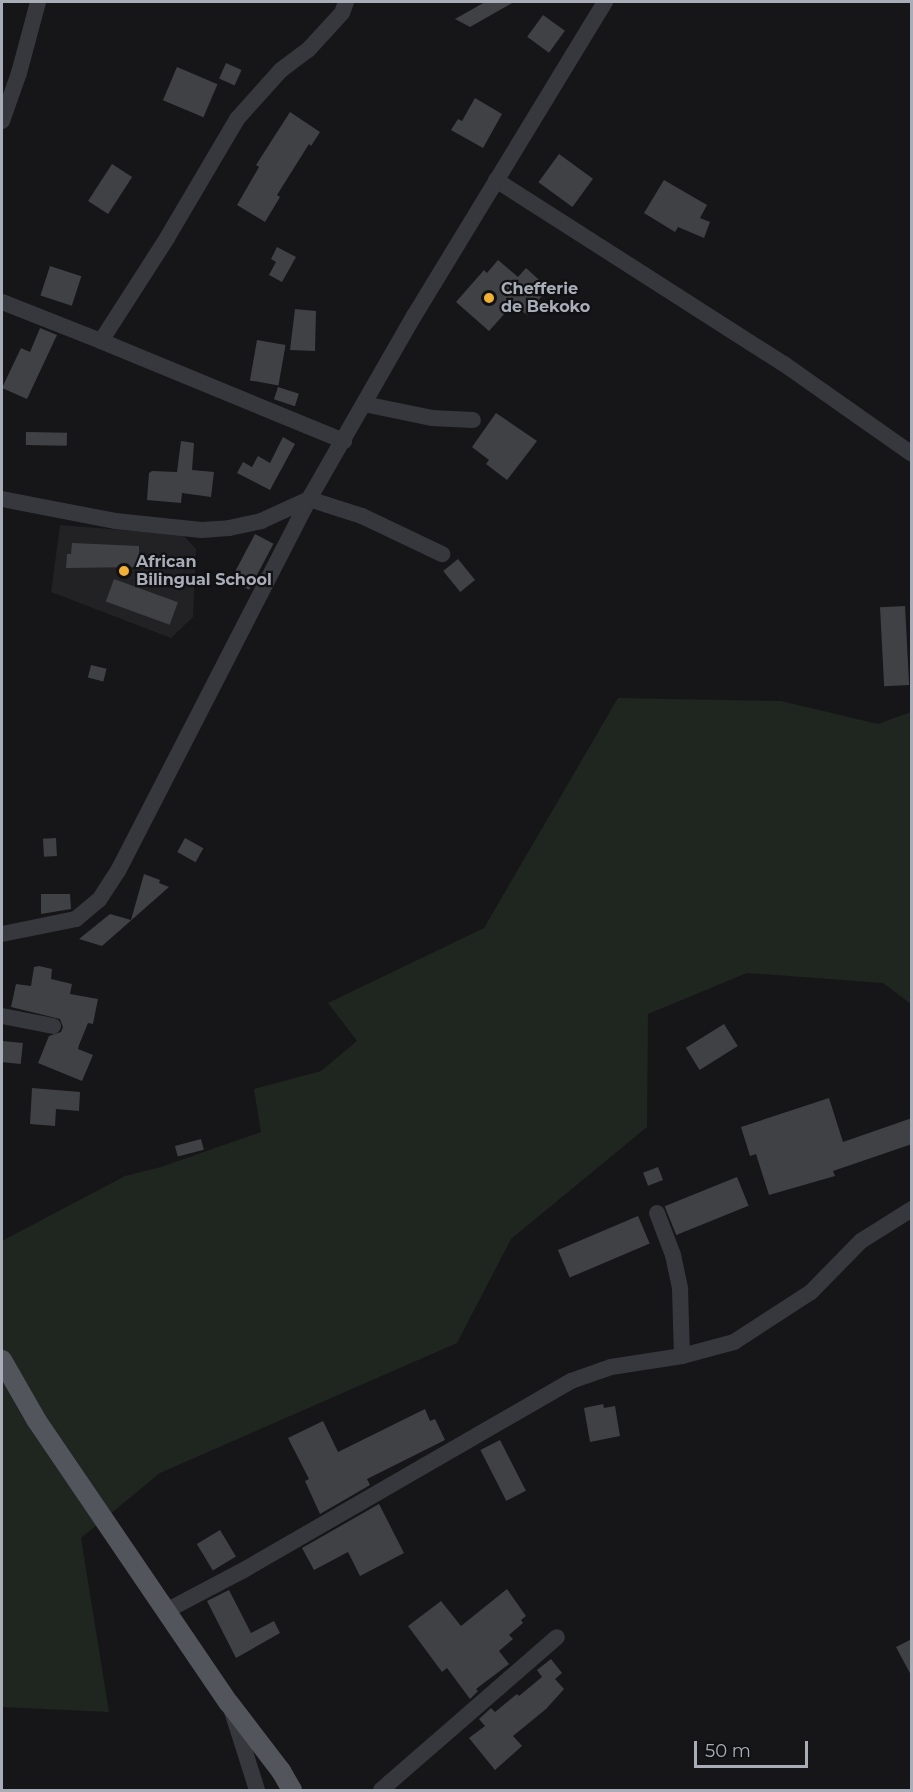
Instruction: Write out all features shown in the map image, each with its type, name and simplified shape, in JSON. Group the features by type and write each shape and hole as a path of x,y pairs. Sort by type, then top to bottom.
{"main road":[{"path":"2,1360 37,1421 229,1703 281,1771 292,1791"}],"street":[{"path":"2,121 19,74 38,2"},
{"path":"101,341 237,119 281,70 308,50 342,13 346,2"},
{"path":"2,934 76,919 99,900 118,871 309,499 496,180 605,2"},
{"path":"496,180 784,364 912,454"},
{"path":"2,302 344,441"},
{"path":"364,404 432,418 473,420"},
{"path":"2,499 115,521 202,530 261,521 309,499 362,516 442,554"},
{"path":"2,1016 53,1026"},
{"path":"166,1611 242,1571 571,1381 611,1367 682,1356 734,1341 768,1322 811,1292 861,1241 912,1209"},
{"path":"657,1213 673,1255 681,1289 682,1356"},
{"path":"381,1791 558,1638"},
{"path":"229,1703 257,1791"}],"shaded area":[{"name":"African Bilingual School","path":"60,525 183,535 196,549 193,617 171,638 51,592"},
{"path":"618,698 781,701 878,724 911,712 911,1004 883,983 747,973 648,1014 647,1127 511,1239 457,1343 160,1473 81,1538 109,1712 2,1707 2,1241 125,1176 161,1167 261,1132 254,1089 321,1071 357,1041 328,1003 484,928"}],"building":[{"path":"485,2 514,2 470,27 455,19"},
{"path":"543,15 565,31 549,53 527,37"},
{"path":"226,63 242,70 235,85 219,79"},
{"path":"177,67 218,84 203,117 163,100"},
{"path":"475,98 502,114 483,148 451,130 458,119 462,121"},
{"path":"290,112 320,132 311,146 309,144 277,195 280,197 265,222 237,205 259,167 256,165"},
{"path":"559,154 593,179 572,207 538,182"},
{"path":"112,164 132,177 108,214 88,201"},
{"path":"664,180 707,205 700,218 710,222 704,238 678,227 675,232 644,213"},
{"path":"277,247 296,257 282,282 269,275 276,262 271,259"},
{"name":"Chefferie de Bekoko","path":"498,260 518,277 526,268 548,288 527,315 513,304 489,331 456,302 484,270 487,273"},
{"path":"50,266 81,276 72,306 40,295"},
{"path":"295,309 316,311 315,351 290,350"},
{"path":"40,328 57,335 27,399 2,388 21,348 30,352"},
{"path":"257,340 286,345 278,385 250,380"},
{"path":"278,387 299,394 295,406 274,399"},
{"path":"496,413 537,441 507,480 486,464 489,460 472,447"},
{"path":"26,432 67,433 67,446 26,445"},
{"path":"283,437 295,444 270,490 237,473 243,462 252,467 258,456 270,463"},
{"path":"181,441 194,443 192,470 214,472 211,497 182,493 181,503 147,500 149,473 152,471 177,472"},
{"path":"255,534 274,544 249,590 231,580"},
{"path":"72,543 139,546 139,567 66,568 67,554 71,554"},
{"path":"458,559 475,580 460,592 443,571"},
{"path":"114,579 178,602 170,625 106,602"},
{"path":"905,606 909,685 884,686 880,607"},
{"path":"91,665 107,669 103,681 88,678"},
{"path":"56,838 57,856 44,857 43,839"},
{"path":"185,838 203,848 196,862 177,852"},
{"path":"144,874 160,880 159,883 169,887 102,946 79,939 110,914 131,920"},
{"path":"41,894 70,894 71,909 41,914"},
{"path":"34,967 52,969 51,979 72,984 70,994 98,999 93,1024 88,1023 78,1049 93,1055 82,1081 38,1063 49,1036 61,1032 63,1027 60,1019 11,1007 16,984 31,986"},
{"path":"724,1024 738,1046 700,1070 686,1048"},
{"path":"3,1041 23,1043 21,1064 2,1062"},
{"path":"32,1088 80,1092 79,1111 56,1109 55,1126 30,1124"},
{"path":"829,1098 843,1142 912,1118 912,1144 833,1171 835,1176 769,1195 756,1154 750,1156 741,1127"},
{"path":"201,1139 204,1150 178,1157 175,1146"},
{"path":"658,1167 663,1180 648,1186 643,1173"},
{"path":"737,1177 749,1206 676,1235 665,1206"},
{"path":"638,1216 650,1244 570,1278 558,1250"},
{"path":"603,1404 604,1408 615,1406 620,1436 590,1442 584,1408"},
{"path":"425,1409 430,1421 435,1419 445,1440 367,1479 370,1485 320,1514 305,1481 309,1479 288,1438 323,1421 338,1452"},
{"path":"500,1440 526,1491 506,1501 480,1450"},
{"path":"379,1504 404,1553 360,1576 348,1552 314,1570 302,1548"},
{"path":"220,1530 236,1557 213,1570 197,1544"},
{"path":"507,1589 526,1616 521,1620 523,1623 509,1635 513,1639 499,1651 509,1664 476,1689 478,1691 470,1699 447,1668 442,1672 408,1626 441,1601 461,1626"},
{"path":"229,1590 251,1633 274,1621 280,1633 236,1658 207,1601"},
{"path":"912,1639 912,1677 896,1647"},
{"path":"551,1659 562,1673 555,1679 564,1689 546,1709 513,1736 522,1746 495,1770 469,1738 485,1726 479,1719 491,1708 495,1712 517,1694 519,1696 542,1677 537,1670"}],"place":[{"name":"Chefferie de Bekoko","path":"489,298"},
{"name":"African Bilingual School","path":"124,571"}]}
